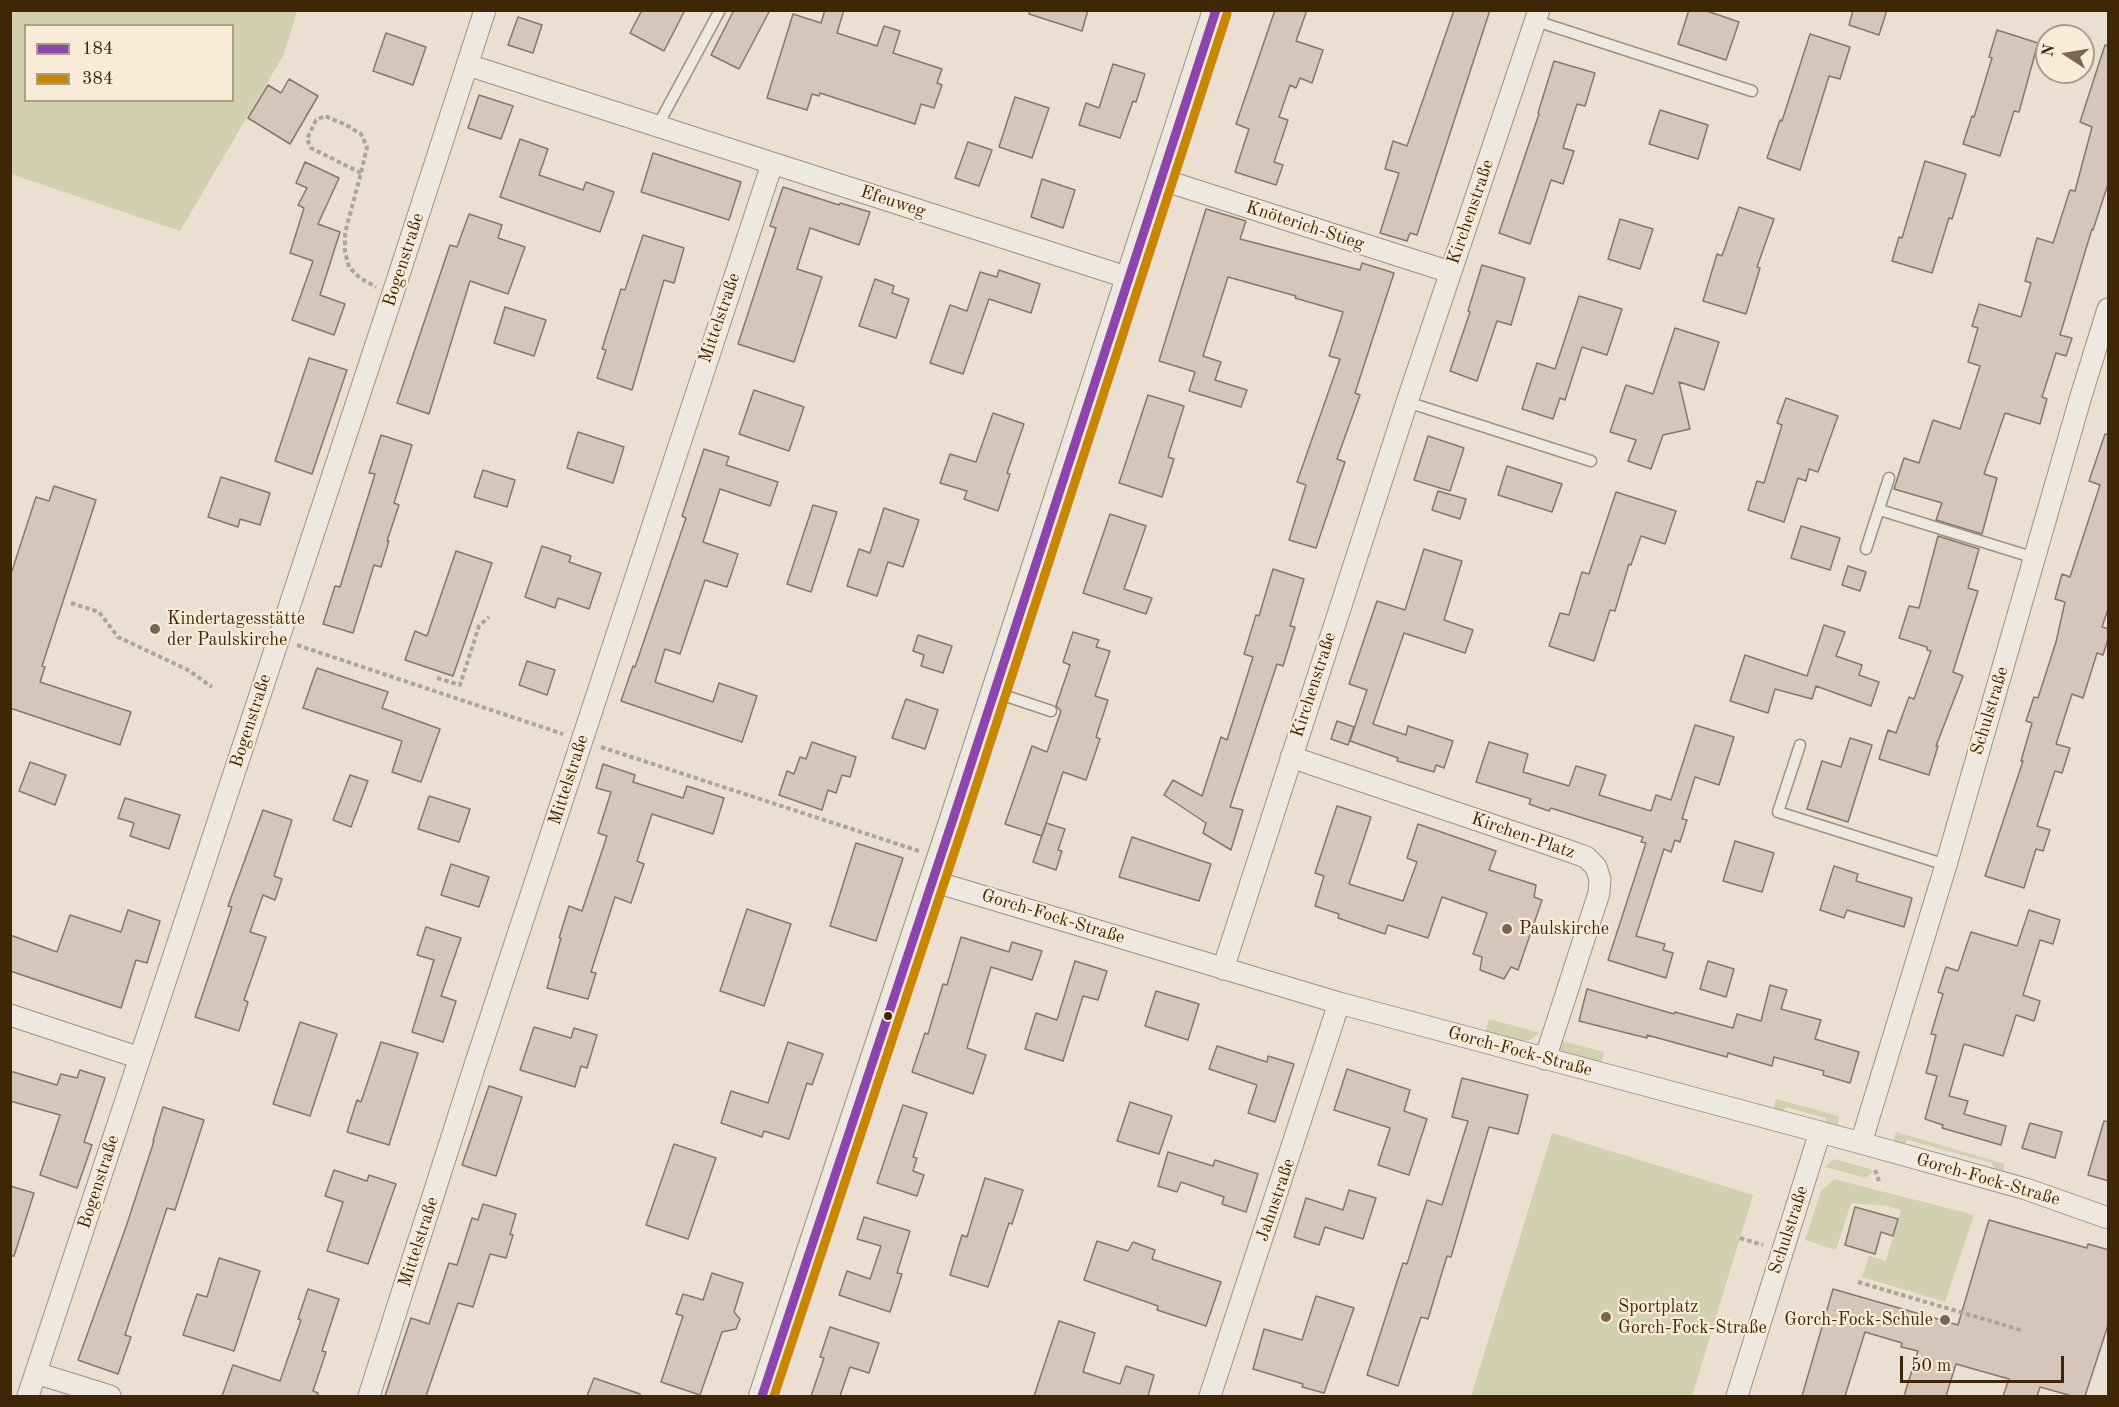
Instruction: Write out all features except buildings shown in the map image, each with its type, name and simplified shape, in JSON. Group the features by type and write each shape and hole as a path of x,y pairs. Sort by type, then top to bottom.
{"street":[{"name":"Bogenstraße","path":"27,1396 485,10"},
{"path":"762,1396 1216,10"},
{"name":"Kirchenstraße","path":"1223,969 1407,402 1537,16"},
{"name":"Efeuweg","path":"468,65 1129,278"},
{"name":"Mittelstraße","path":"369,1396 477,1057 772,164"},
{"name":"Knöterich-Stieg","path":"1160,179 1450,272"},
{"name":"Schulstraße","path":"1862,1143 1946,865 2081,396 2109,309"},
{"name":"Kirchen-Platz","path":"1291,757 1586,857 1596,867 1600,879 1599,893 1545,1059"},
{"name":"Gorch-Fock-Straße","path":"932,881 1340,1004 1862,1143 2026,1190 2109,1218"},
{"name":"Jahnstraße","path":"1210,1396 1340,1004"},
{"path":"10,1015 140,1058"},
{"name":"Schulstraße","path":"1737,1396 1820,1132"},
{"path":"36,1373 110,1396"}],"lane":[{"path":"657,127 720,10"},
{"name":"Kirchenstraße","path":"1537,16 1752,91"},
{"path":"1407,402 1591,462"},
{"path":"1866,549 1889,478"},
{"path":"1880,510 2035,558"},
{"path":"994,692 1051,711"},
{"path":"1800,745 1778,812 1946,865"}],"path":[{"path":"361,173 311,148 307,139 316,120 325,116 361,134 367,147 361,173 345,233 345,252 349,267 360,278 373,286 393,292"},
{"path":"71,603 99,612 118,637 188,670 212,687"},
{"path":"437,678 460,685 479,626 489,617"},
{"path":"288,642 568,736"},
{"path":"599,746 923,852"},
{"path":"1858,1282 2021,1330"}],"green space":[{"path":"11,10 297,10 284,54 180,231 11,174"},
{"path":"1489,1019 1540,1033 1530,1040 1519,1041 1485,1034"},
{"path":"1558,1040 1604,1052 1601,1064 1563,1052"},
{"path":"1776,1099 1839,1116 1837,1128 1827,1125 1825,1118 1786,1107 1780,1113 1773,1111"},
{"path":"1896,1132 2005,1164 2002,1173 1995,1171 1992,1163 1908,1140 1899,1148 1892,1146"},
{"name":"Sportplatz Gorch-Fock-Straße","path":"1552,1133 1753,1195 1692,1396 1471,1396"},
{"path":"1834,1159 1873,1171 1866,1178 1825,1167"},
{"path":"1834,1179 1974,1215 1945,1302 1862,1277 1869,1256 1886,1261 1901,1210 1888,1206 1851,1203 1836,1250 1805,1240 1821,1191"}],"transit line":[{"name":"184","path":"762,1396 955,813 1216,10"},
{"name":"384","path":"774,1396 966,817 1227,14"}],"place":[{"name":"Kindertagesstätte der Paulskirche","path":"155,629"},
{"name":"Paulskirche","path":"1507,929"},
{"name":"Sportplatz Gorch-Fock-Straße","path":"1606,1317"},
{"name":"Gorch-Fock-Schule","path":"1945,1320"}]}
